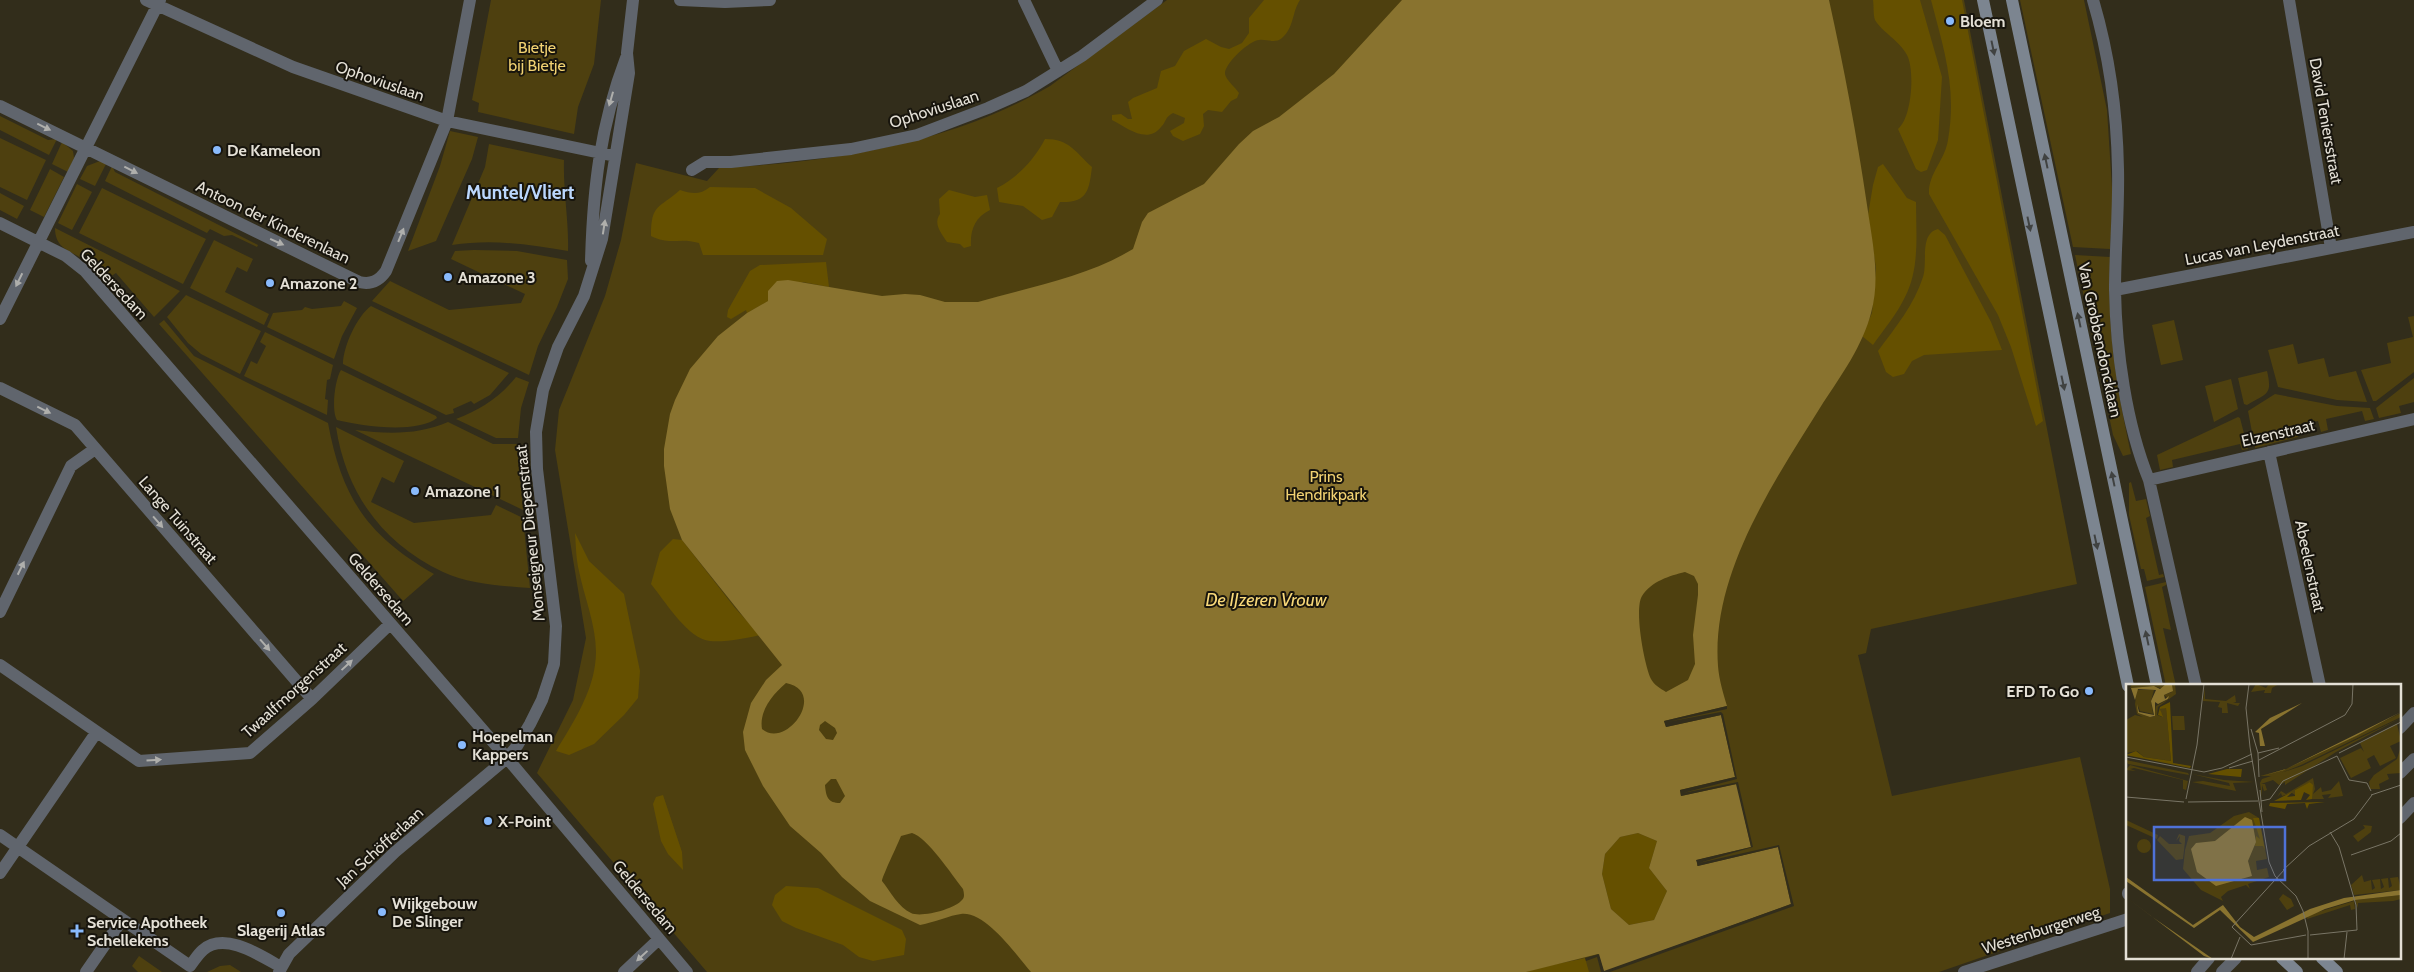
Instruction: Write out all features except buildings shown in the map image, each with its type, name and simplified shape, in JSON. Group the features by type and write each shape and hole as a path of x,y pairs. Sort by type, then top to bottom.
{"main road":[{"path":"1983,0 2128,684"},
{"name":"Van Grobbendoncklaan","path":"2012,0 2157,684"},
{"path":"2284,960 2297,972"},
{"path":"2324,960 2337,972"}],"street":[{"name":"Ophoviuslaan","path":"146,0 159,3 293,67 447,121 615,156"},
{"path":"447,121 470,0"},
{"name":"Monseigneur Diepenstraat","path":"507,758 517,746 538,708 554,664 556,626 537,469 537,425 549,370 580,305 602,239 629,73 627,53 633,0"},
{"path":"680,0 725,2 770,0"},
{"path":"1024,0 1058,72"},
{"name":"Ophoviuslaan","path":"692,170 705,162 731,162 851,149 917,135 988,108 1026,91 1082,56 1157,0"},
{"name":"Van Grobbendoncklaan","path":"2092,0 2104,45 2114,108 2119,201 2115,290 2118,349 2138,454 2149,480 2196,684"},
{"name":"David Teniersstraat","path":"2289,0 2331,248"},
{"path":"0,319 159,3"},
{"name":"Monseigneur Diepenstraat","path":"590,274 592,208 599,153 612,95 627,53"},
{"name":"Antoon der Kinderenlaan","path":"0,106 220,215 366,284 374,282 386,272 447,121"},
{"name":"Geldersedam","path":"0,223 66,256 85,271 507,758 687,972"},
{"name":"Lucas van Leydenstraat","path":"2115,290 2414,232"},
{"name":"Lange Tuinstraat","path":"0,388 74,425 312,698"},
{"name":"Elzenstraat","path":"2149,480 2414,419"},
{"path":"0,612 71,466 94,449"},
{"name":"Abeelenstraat","path":"2269,452 2320,684"},
{"name":"Twaalfmorgenstraat","path":"0,665 139,761 250,753 312,698 390,624"},
{"path":"2402,726 2414,713"},
{"path":"0,873 96,733"},
{"name":"Jan Schöfferlaan","path":"280,970 294,950 394,852 507,758"},
{"path":"2402,771 2414,759"},
{"path":"2402,816 2414,804"},
{"path":"0,835 190,966 203,950 218,944 244,948 280,970"},
{"path":"86,972 122,920"},
{"name":"Westenburgerweg","path":"1964,972 2126,920"},
{"path":"624,972 659,939"},
{"path":"2197,972 2207,960"},
{"path":"2222,972 2234,960"}],"green space":[{"name":"Bietje bij Bietje","path":"491,0 601,0 594,64 578,107 574,134 478,112 479,103 472,100"},
{"name":"De IJzeren Vrouw","path":"1167,0 1964,0 2077,584 1871,629 1866,653 1858,655 1892,796 2080,757 2110,889 2110,913 1939,972 707,972 537,773 573,700 586,638 555,450 559,410 605,296 621,240 636,163 707,181 719,168 805,161 847,155 931,136 1012,106 1050,86"},
{"path":"2020,0 2084,0 2107,110 2113,203 2110,249 2073,247"},
{"path":"0,116 48,140 57,139 49,155 0,130"},
{"path":"450,131 478,137 472,159 436,241 408,251 440,166"},
{"path":"0,138 46,160 27,200 0,187"},
{"path":"62,142 73,151 74,158 68,172 52,164"},
{"path":"489,144 564,160 568,251 510,243 481,242 452,245 485,167"},
{"path":"100,161 106,164 95,186 80,179 87,166"},
{"path":"112,166 115,172 258,245 257,247 232,235 224,236 210,229 207,233 105,181"},
{"path":"50,169 64,177 44,217 30,210"},
{"path":"77,184 92,192 72,230 58,223"},
{"path":"102,188 206,239 183,284 79,233"},
{"path":"0,193 24,206 17,219 0,210"},
{"path":"55,228 180,291 154,317 116,273 104,281 89,263 66,250 58,241"},
{"path":"214,240 253,259 247,272 237,267 225,292 269,314 264,325 190,288"},
{"path":"455,251 517,251 567,260 568,279 538,346 529,375 372,301 390,281 449,310 521,303 525,294 451,259"},
{"path":"2075,255 2110,257 2111,333 2121,404 2131,454 2123,456 2113,435"},
{"path":"186,295 261,331 240,374 201,354 188,343 167,317"},
{"path":"344,301 357,308 342,336 334,359 267,327 273,313 302,310 305,307 312,309 341,306"},
{"path":"371,306 509,373 490,395 474,404 471,401 453,409 454,413 446,415 343,364 345,349 352,332 361,317"},
{"path":"2414,316 2414,372 2376,401 2373,401 2361,370 2391,363 2387,343 2413,337 2408,317"},
{"path":"164,320 194,356 328,423 341,473 350,494 362,513 375,530 392,545 411,560 434,574 403,601 159,324"},
{"path":"2174,320 2183,360 2161,365 2152,325"},
{"path":"265,332 333,365 330,379 327,380 325,399 328,400 327,415 244,376 251,361 257,364 266,346 260,342"},
{"path":"2293,344 2298,364 2324,358 2329,377 2356,371 2367,402 2337,400 2278,387 2268,350"},
{"path":"341,370 437,418 428,423 402,427 374,426 337,420 334,409 334,395"},
{"path":"2267,371 2269,385 2266,393 2247,405 2244,404 2238,378"},
{"path":"516,377 529,382 521,408 518,438 496,438 456,419 489,402"},
{"path":"2414,378 2414,402 2399,406 2401,413 2379,418 2376,408"},
{"path":"2231,379 2238,409 2214,422 2205,386"},
{"path":"2275,394 2337,406 2370,408 2374,419 2365,421 2362,411 2326,419 2328,430 2321,432 2318,421 2295,426 2298,437 2255,448 2248,411"},
{"path":"2238,417 2240,418 2248,449 2242,450 2240,444 2172,460 2173,467 2160,470 2157,455"},
{"path":"448,422 493,444 517,444 523,510 355,430 403,432 425,429"},
{"path":"336,427 404,461 394,483 382,477 371,502 414,523 491,515 496,505 523,518 530,588 485,584 453,576 421,560 402,546 385,531 370,513 358,494 348,473"},
{"path":"2131,482 2136,501 2146,499 2150,516 2146,518 2159,575 2163,574 2164,577 2147,581 2144,569 2141,569 2129,515 2129,483"},
{"path":"2166,582 2166,585 2162,587 2171,630 2163,628 2176,684 2166,684 2145,587"},
{"path":"139,956 162,972 138,972 132,966"},
{"path":"230,965 241,972 207,972 220,966"}],"shaded area":[{"path":"1264,0 1300,0 1289,30 1282,38 1277,41 1255,41 1238,53 1229,64 1225,74 1239,93 1237,98 1231,101 1222,112 1208,110 1203,114 1204,126 1200,134 1183,141 1173,136 1170,131 1184,123 1185,118 1173,113 1168,116 1163,125 1155,132 1143,135 1112,120 1112,115 1121,114 1128,119 1132,119 1128,102 1157,88 1161,71 1175,66 1184,51 1206,39 1229,49 1242,43 1249,33 1249,18"},
{"path":"1873,0 1920,0 1942,77 1938,140 1927,170 1921,172 1916,169 1898,129 1906,115 1911,94 1909,62 1904,50 1875,20"},
{"path":"1931,0 1962,0 2043,421 2036,426 2011,347 1998,315 1929,194 1931,180 1944,154 1948,140 1951,103 1948,69"},
{"path":"1045,139 1060,141 1072,147 1092,167 1090,182 1085,194 1076,200 1060,202 1052,217 1042,220 1023,206 999,202 997,188 1012,179 1025,167"},
{"path":"1883,164 1907,198 1916,202 1916,251 1913,274 1905,297 1873,345 1862,336 1872,313 1876,268 1868,215 1878,167"},
{"path":"710,187 755,188 791,208 827,239 823,255 703,255 699,243 692,241 669,241 651,236 651,225 655,212 662,204 680,190 696,193"},
{"path":"949,190 975,197 987,195 990,210 981,216 974,225 971,235 971,246 964,248 960,244 947,242 939,228 937,221 940,214 939,199"},
{"path":"1938,229 1945,235 1991,322 2002,350 1924,355 1912,361 1904,374 1893,377 1886,372 1878,351 1904,316 1915,297 1923,277 1928,236"},
{"path":"826,262 829,287 803,282 747,313 746,310 731,319 727,317 728,310 750,271 760,265"},
{"path":"575,533 589,561 624,594 640,671 638,698 624,715 594,744 569,755 556,751 585,699 593,676 596,653 594,630 578,566"},
{"path":"673,539 682,540 735,608 760,635 732,640 710,641 697,637 683,624 651,584 660,552"},
{"path":"663,795 682,852 683,870 668,854 661,841 653,804 656,797"},
{"path":"1638,833 1657,841 1649,868 1667,891 1654,920 1629,925 1611,909 1602,874 1605,854 1620,837"},
{"path":"786,886 818,888 902,930 906,939 904,955 873,961 859,957 843,945 782,921 772,905 775,895"},
{"path":"1585,958 1589,972 1526,972 1540,968"}],"water":[{"name":"De IJzeren Vrouw","path":"1402,0 1829,0 1855,128 1873,245 1874,300 1863,337 1767,495 1750,528 1736,562 1725,596 1719,631 1718,666 1727,706 1664,721 1666,727 1721,715 1735,777 1680,790 1681,796 1737,784 1751,847 1697,860 1697,866 1778,847 1791,904 1604,972 1598,954 1526,972 1031,972 1000,936 980,919 971,915 961,914 920,925 870,901 842,877 821,853 790,826 763,786 745,750 743,732 751,703 766,680 782,665 682,540 670,509 664,466 664,449 670,414 690,369 718,336 747,313 768,301 768,291 777,281 788,280 882,296 905,294 920,295 945,302 978,302 1058,280 1115,259 1133,249 1142,222 1148,213 1204,184 1253,131 1279,117 1334,74","holes":["1685,572 1694,576 1698,584 1698,595 1693,635 1695,664 1688,680 1666,692 1654,683 1648,672 1639,624 1639,612 1642,596 1651,586 1667,577","786,683 798,688 803,697 803,707 799,717 792,726 782,732 772,733 762,729 762,722 765,710 776,693","825,721 835,728 837,733 833,740 826,739 819,730 820,725","831,779 836,779 845,796 840,803 833,802 828,798 825,785","912,833 925,841 939,857 963,889 964,896 962,900 952,907 930,913 911,913 895,899 882,881 901,836","1638,833 1657,841 1649,868 1667,891 1654,920 1629,925 1611,909 1602,874 1605,854 1620,837"]}],"pier":[{"path":"1727,706 1727,709 1667,722 1721,712 1723,714 1737,779 1683,793 1738,782 1753,847 1699,863 1779,845 1794,906 1610,972 1601,972 1597,957 1586,961 1585,958 1599,954 1604,971 1791,904 1778,847 1698,866 1696,860 1751,847 1736,784 1681,796 1680,790 1735,777 1721,715 1666,727 1664,721"}],"place":[{"name":"Bloem","path":"1950,21"},
{"name":"De Kameleon","path":"217,150"},
{"name":"Amazone 3","path":"448,277"},
{"name":"Amazone 2","path":"270,283"},
{"name":"Amazone 1","path":"415,491"},
{"name":"EFD To Go","path":"2089,691"},
{"name":"Hoepelman Kappers","path":"462,745"},
{"name":"X-Point","path":"488,821"},
{"name":"Wijkgebouw De Slinger","path":"382,912"},
{"name":"Slagerij Atlas","path":"281,913"},
{"name":"Service Apotheek Schellekens","path":"77,931"}],"district":[{"name":"Muntel/Vliert","path":"520,192"}],"park label":[{"name":"Prins Hendrikpark","path":"1326,485"}]}
